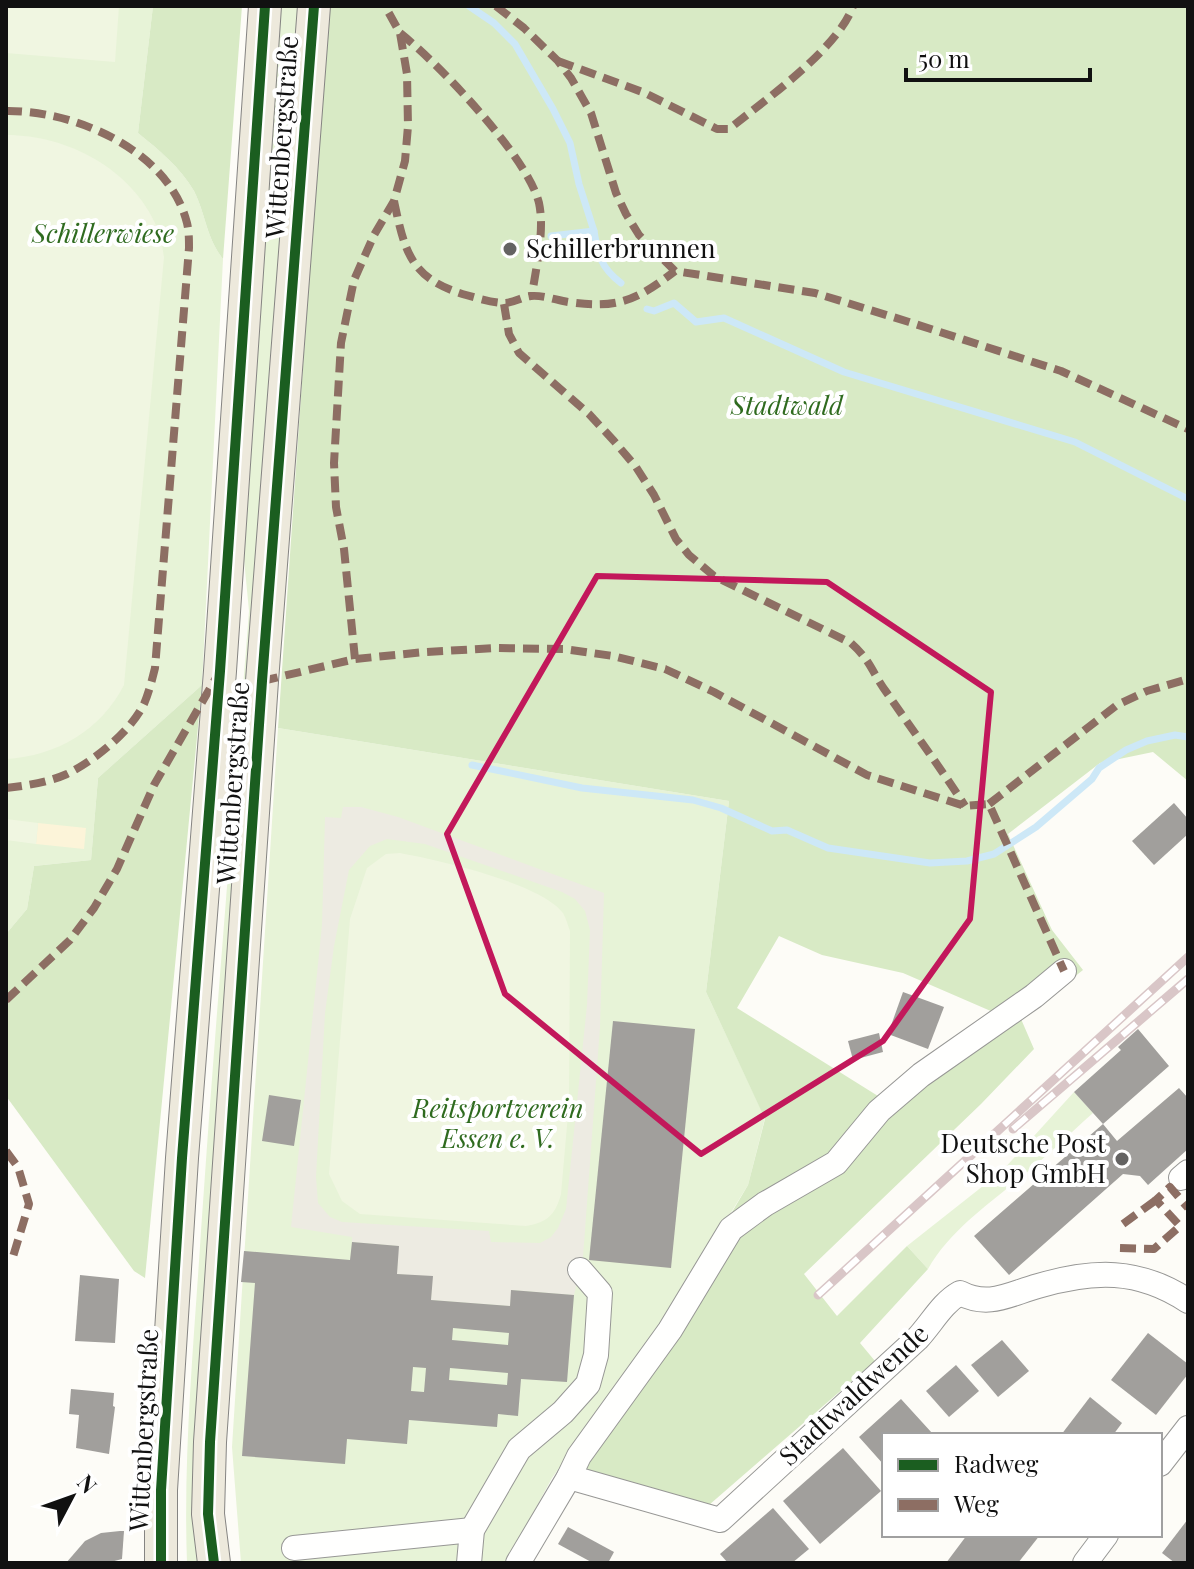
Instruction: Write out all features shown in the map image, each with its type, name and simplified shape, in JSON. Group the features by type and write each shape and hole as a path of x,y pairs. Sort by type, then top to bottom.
{"main road":[{"name":"Wittenbergstraße","path":"157,1562 182,1158 222,641 265,6"},
{"name":"Wittenbergstraße","path":"214,1563 208,1514 211,1426 262,681 314,6"}],"street":[{"path":"518,1563 579,1456 670,1330 731,1229 765,1204 836,1163 879,1111 921,1075 1034,996 1064,971"},
{"path":"469,1563 472,1530 519,1449 563,1412 588,1384 596,1355 600,1293 580,1270"},
{"name":"Stadtwaldwende","path":"569,1477 720,1520 917,1339 938,1316 945,1301 960,1293 973,1300 989,1301 1096,1273 1126,1275 1153,1283 1188,1301"},
{"path":"1162,1462 1186,1434"},
{"path":"294,1548 472,1530"},
{"path":"1085,1563 1104,1537"}],"highlighted area":[{"path":"597,576 827,582 991,692 970,919 883,1041 701,1154 505,994 447,834"}],"green space":[{"name":"Schillerwiese","path":"6,6 153,6 138,133 169,159 188,182 223,259 202,685 98,778 91,860 34,866 27,909 6,934"},
{"path":"6,6 119,6 115,62 6,53"},
{"path":"153,6 242,6 223,259 188,182 169,159 138,133"},
{"path":"278,6 303,6 203,1563 187,1563 190,1397 249,611 241,528"},
{"name":"Stadtwald","path":"328,6 1188,6 1188,781 1153,752 1100,763 1008,834 1052,930 1083,970 1021,1019 1034,1049 804,1274 837,1316 907,1246 928,1269 860,1343 875,1361 709,1505 587,1471 586,1459 748,1185 765,1119 706,992 729,801 278,728","holes":["779,936 822,955 903,973 993,1012 878,1096 737,1008"]},
{"path":"6,135 52,141 95,159 115,172 146,206 159,230 164,257 124,685 103,715 76,738 43,752 6,759"},
{"path":"202,685 145,1278 134,1271 6,1096 6,934 27,909 34,866 91,860 98,778"},
{"name":"Reitsportverein Essen e. V.","path":"278,728 729,801 706,992 765,1118 748,1185 659,1329 552,1478 506,1563 241,1563 232,1447"},
{"path":"6,819 38,823 36,844 6,840"},
{"path":"400,853 462,867 512,883 551,902 566,920 570,931 569,1103 561,1194 553,1213 539,1222 526,1226 360,1214 342,1201 329,1174 350,919 367,868 386,854"},
{"path":"1074,1092 1093,1113 969,1220 928,1269 907,1246 1002,1171"}],"sand":[{"path":"38,823 86,828 84,849 36,844"}],"shaded area":[{"path":"343,807 361,807 398,817 604,893 600,1027 583,1257 574,1295 512,1290 510,1306 431,1300 432,1277 397,1274 398,1246 352,1242 352,1237 291,1227 322,925 325,817 341,818","holes":["387,839 425,844 562,892 575,899 585,911 590,930 587,1005 566,1209 558,1228 551,1237 540,1243 491,1242 489,1231 342,1222 330,1217 318,1203 316,1177 325,1013 349,870 370,846"]}],"building":[{"path":"1174,803 1188,819 1188,834 1154,865 1132,841"},
{"path":"903,992 944,1007 928,1049 888,1034"},
{"path":"613,1021 695,1029 671,1268 589,1260"},
{"path":"1138,1029 1169,1066 1103,1124 1074,1092 1121,1050 1118,1047"},
{"path":"879,1033 883,1052 853,1060 848,1041"},
{"path":"1179,1088 1188,1098 1188,1149 1148,1185 1140,1176 1123,1174 1009,1275 974,1236 1103,1124 1117,1141"},
{"path":"269,1095 301,1100 294,1146 262,1141"},
{"path":"352,1242 399,1246 397,1274 433,1276 431,1300 510,1306 511,1290 574,1295 567,1382 521,1379 518,1416 498,1414 497,1427 409,1420 407,1444 347,1439 345,1464 242,1456 255,1283 241,1282 244,1251 350,1260","holes":["453,1328 509,1333 508,1345 452,1340","413,1367 426,1368 424,1392 411,1391","450,1368 508,1373 507,1385 449,1380"]},
{"path":"80,1275 119,1279 115,1343 75,1341"},
{"path":"1148,1333 1188,1364 1188,1374 1156,1415 1111,1380"},
{"path":"1002,1340 1029,1371 998,1397 971,1365"},
{"path":"956,1365 979,1391 949,1417 926,1391"},
{"path":"71,1389 114,1393 109,1454 76,1448 79,1415 69,1414"},
{"path":"1090,1397 1122,1423 1114,1433 1063,1433"},
{"path":"901,1399 932,1433 882,1433 882,1463 859,1437"},
{"path":"843,1448 881,1491 820,1544 783,1501"},
{"path":"773,1508 809,1549 792,1563 728,1563 720,1554"},
{"path":"1188,1519 1188,1563 1175,1563 1162,1553"},
{"path":"568,1527 614,1552 608,1563 593,1563 558,1544"},
{"path":"124,1531 122,1559 107,1563 66,1563 85,1541 101,1533"},
{"path":"966,1537 1038,1537 1018,1563 946,1563"}],"waterway":[{"path":"469,6 494,23 515,44 553,109 570,143 594,231"},
{"path":"551,236 594,231 602,260 621,283"},
{"path":"647,309 654,311 674,303 696,322 724,318 844,372 1075,442 1188,499"},
{"path":"472,765 582,788 693,800 721,808 772,831 787,830 828,848 930,863 967,861 994,854 1036,827 1092,779 1099,768 1126,750 1147,741 1175,735 1188,737"}],"railway":[{"path":"818,1295 1188,957"},
{"path":"1013,1129 1188,979"}],"marked path":[{"path":"355,659 344,549 336,507 334,463 341,343 354,280 374,235 394,201 405,161 407,74 400,33 385,6"},
{"path":"496,6 524,28 571,78 591,113 616,193 626,214 639,235 675,271 815,293 1061,371 1188,429"},
{"path":"558,61 645,93 717,129 729,129 817,56 845,22 853,6"},
{"path":"400,33 480,112 518,161 531,184 541,214 532,295"},
{"path":"6,111 60,118 88,127 140,155 161,175 177,197 189,232 155,668 147,695 130,724 89,761 53,779 6,788"},
{"path":"394,201 407,249 422,272 448,288 484,300 506,303 536,296 585,304 613,303 637,296 675,271"},
{"path":"504,304 509,334 519,353 589,414 636,467 676,539 689,555 714,576 851,643 868,662 965,806"},
{"path":"262,681 355,659 496,648 564,649 613,656 665,669 714,692 867,775 965,806 989,804 1064,971"},
{"path":"6,1000 70,940 94,908 117,869 154,785 216,678"},
{"path":"989,804 1117,705 1147,691 1188,679"},
{"path":"6,1151 18,1167 29,1204 12,1260"},
{"path":"1120,1248 1154,1249 1180,1226 1156,1200 1170,1187 1188,1208"},
{"path":"1123,1224 1156,1200"}],"cycle path":[{"path":"161,1563 161,1490 182,1158 220,671 265,6"},
{"path":"214,1563 208,1514 210,1442 262,681 314,6"}],"place":[{"name":"Schillerbrunnen","path":"510,249"},
{"name":"Deutsche Post Shop GmbH","path":"1122,1159"}]}
